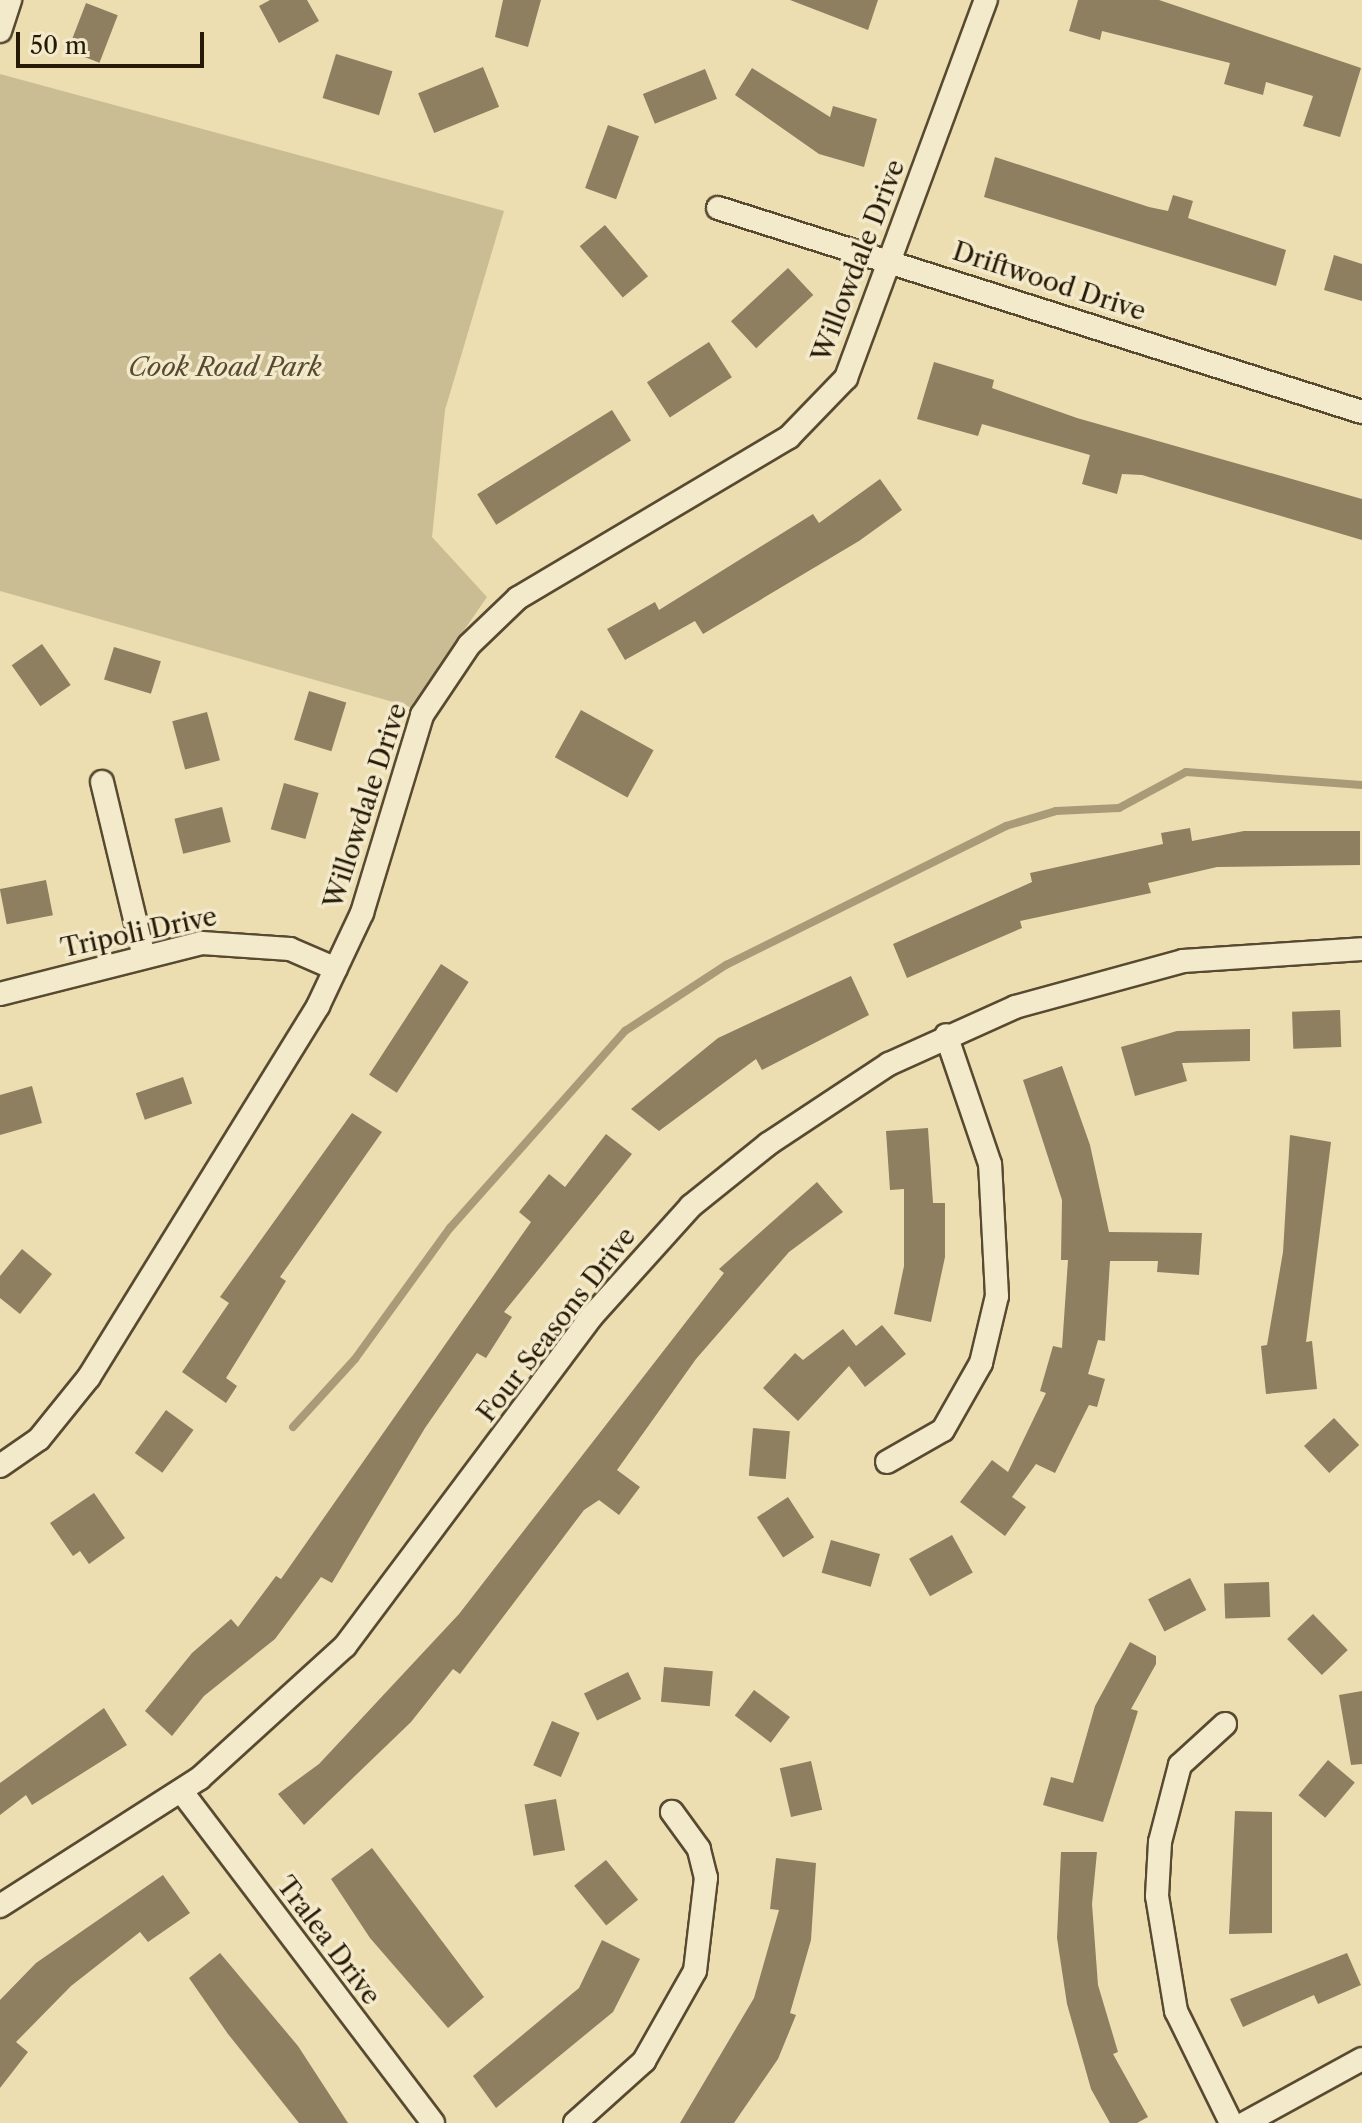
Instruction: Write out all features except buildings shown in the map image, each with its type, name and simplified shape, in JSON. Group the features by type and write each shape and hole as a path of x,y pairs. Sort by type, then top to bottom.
{"street":[{"path":"0,31 10,0"},
{"name":"Willowdale Drive","path":"0,1466 39,1439 111,1345 336,969 376,873 422,715 469,645 518,598 812,420 846,378 986,0"},
{"name":"Driftwood Drive","path":"718,208 1362,412"},
{"path":"102,782 144,957"},
{"name":"Tripoli Drive","path":"0,994 144,957 246,941 336,969"},
{"name":"Four Seasons Drive","path":"0,1906 182,1792 345,1646 592,1316 691,1206 835,1097 946,1035 1015,1007 1183,961 1362,949"},
{"path":"887,1462 943,1430 981,1363 997,1296 990,1164 946,1035"},
{"path":"1225,1724 1180,1765 1160,1842 1157,1896 1176,2011 1231,2123"},
{"name":"Tralea Drive","path":"182,1792 433,2123"},
{"path":"575,2123 644,2061 695,1971 706,1878 699,1849 672,1812"},
{"path":"1245,2123 1362,2059"}],"green space":[{"name":"Cook Road Park","path":"0,74 504,211 445,410 432,537 487,597 411,707 0,591"}],"waterway":[{"path":"293,1427 355,1359 450,1228 625,1031 726,965 1006,826 1056,811 1119,808 1186,772 1362,785"}]}
